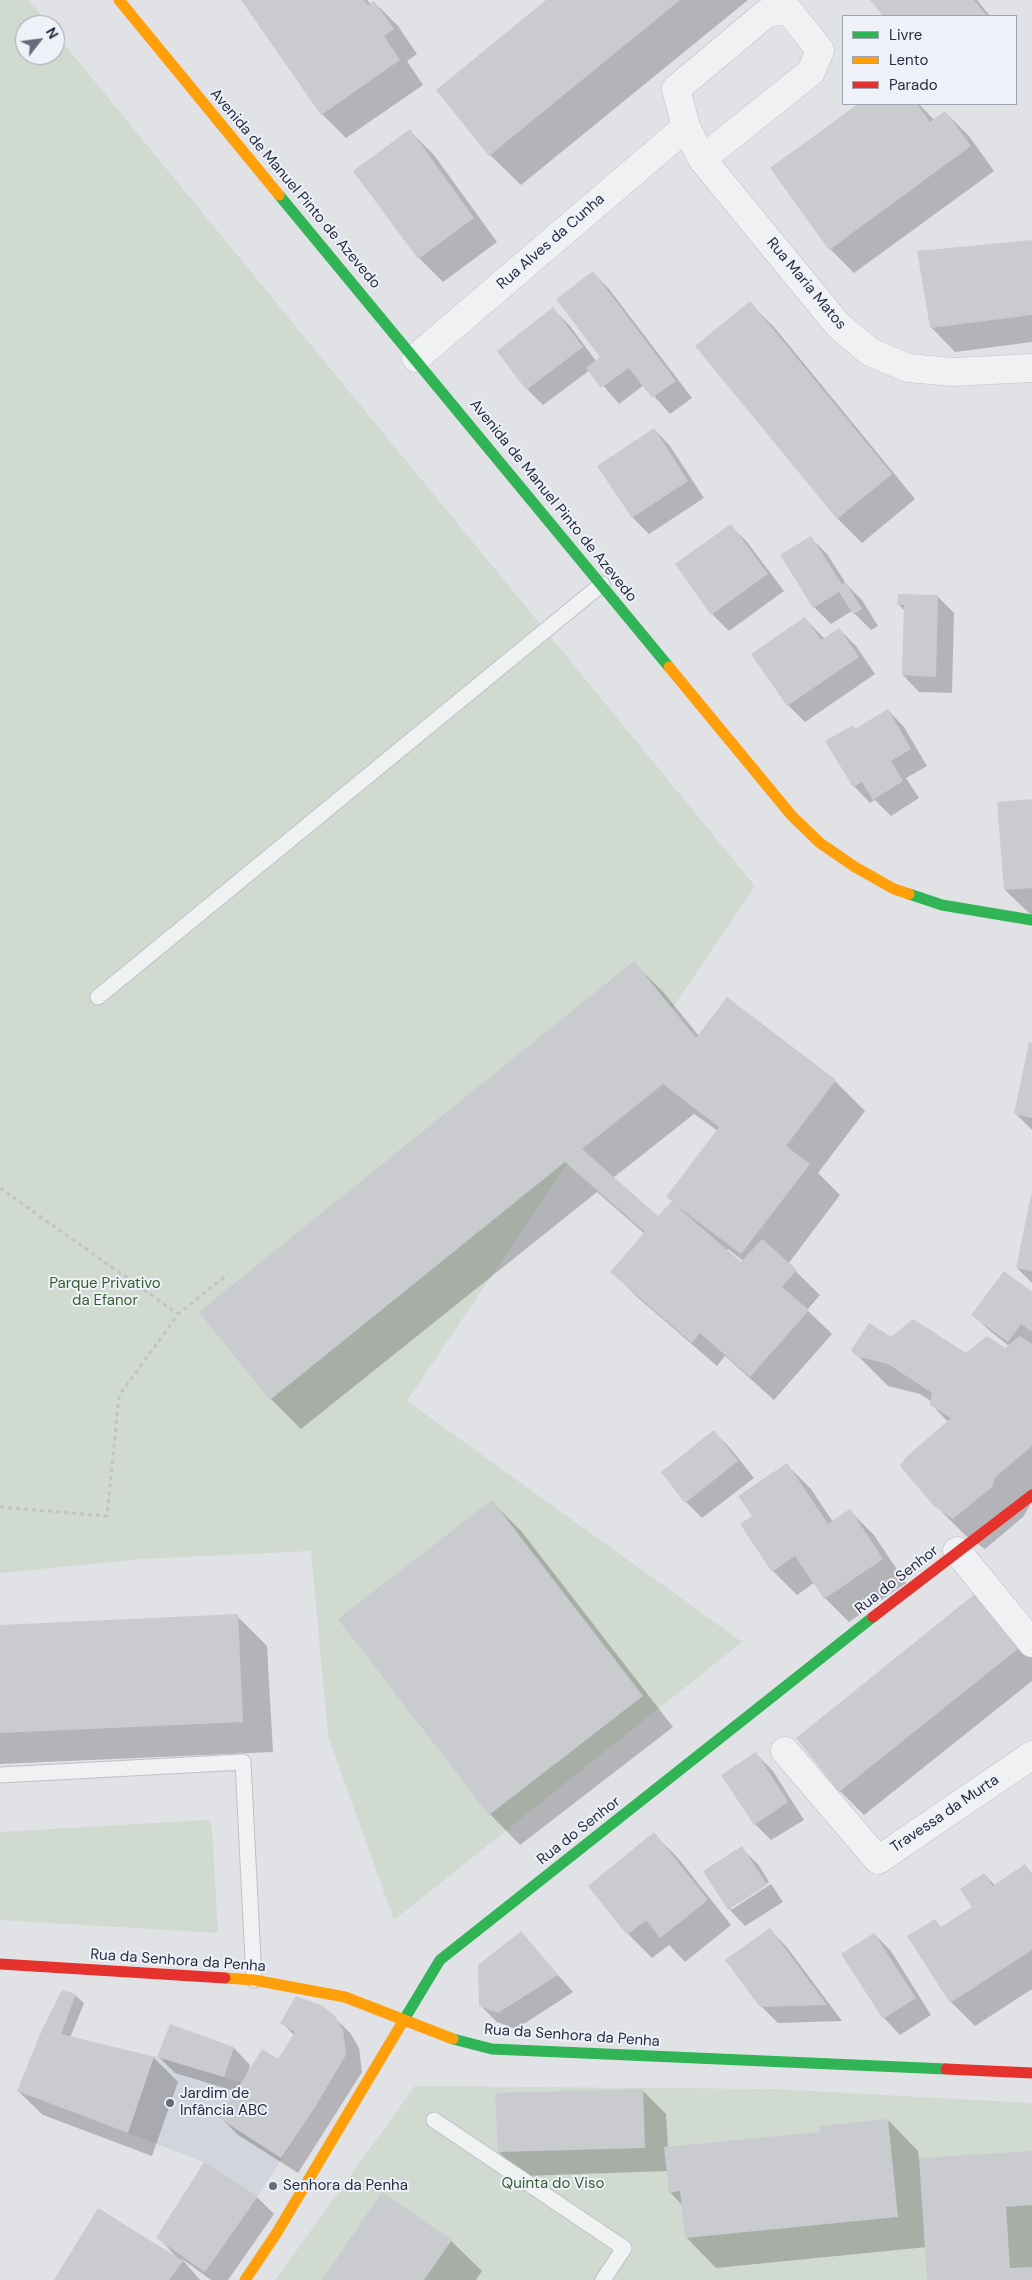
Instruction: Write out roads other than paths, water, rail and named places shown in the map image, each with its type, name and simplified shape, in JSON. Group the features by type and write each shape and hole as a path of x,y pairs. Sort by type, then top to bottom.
{"street":[{"name":"Avenida de Manuel Pinto de Azevedo","path":"119,0 792,816 820,843 855,867 894,889 942,905 1032,920"},
{"name":"Rua Maria Matos","path":"702,158 811,72 820,50 788,10 767,13 676,89 686,127 702,158 838,325 870,352 908,368 953,372 1032,368"},
{"name":"Rua Alves da Cunha","path":"416,358 686,127"},
{"name":"Rua do Senhor","path":"245,2280 281,2226 440,1960 957,1552 1032,1495"},
{"path":"957,1552 1032,1643"},
{"name":"Travessa da Murta","path":"785,1750 878,1860 1032,1755"},
{"name":"Rua da Senhora da Penha","path":"0,1964 254,1980 345,1998 453,2039 492,2049 1032,2073"}],"lane":[{"path":"98,997 602,584"},
{"path":"0,1775 243,1762 254,1980"},
{"path":"434,2120 624,2248 603,2280"}],"place":[{"name":"Jardim de Infância ABC","path":"170,2103"},
{"name":"Senhora da Penha","path":"273,2186"}],"park label":[{"name":"Parque Privativo da Efanor","path":"105,1292"},
{"name":"Quinta do Viso","path":"553,2184"}]}
